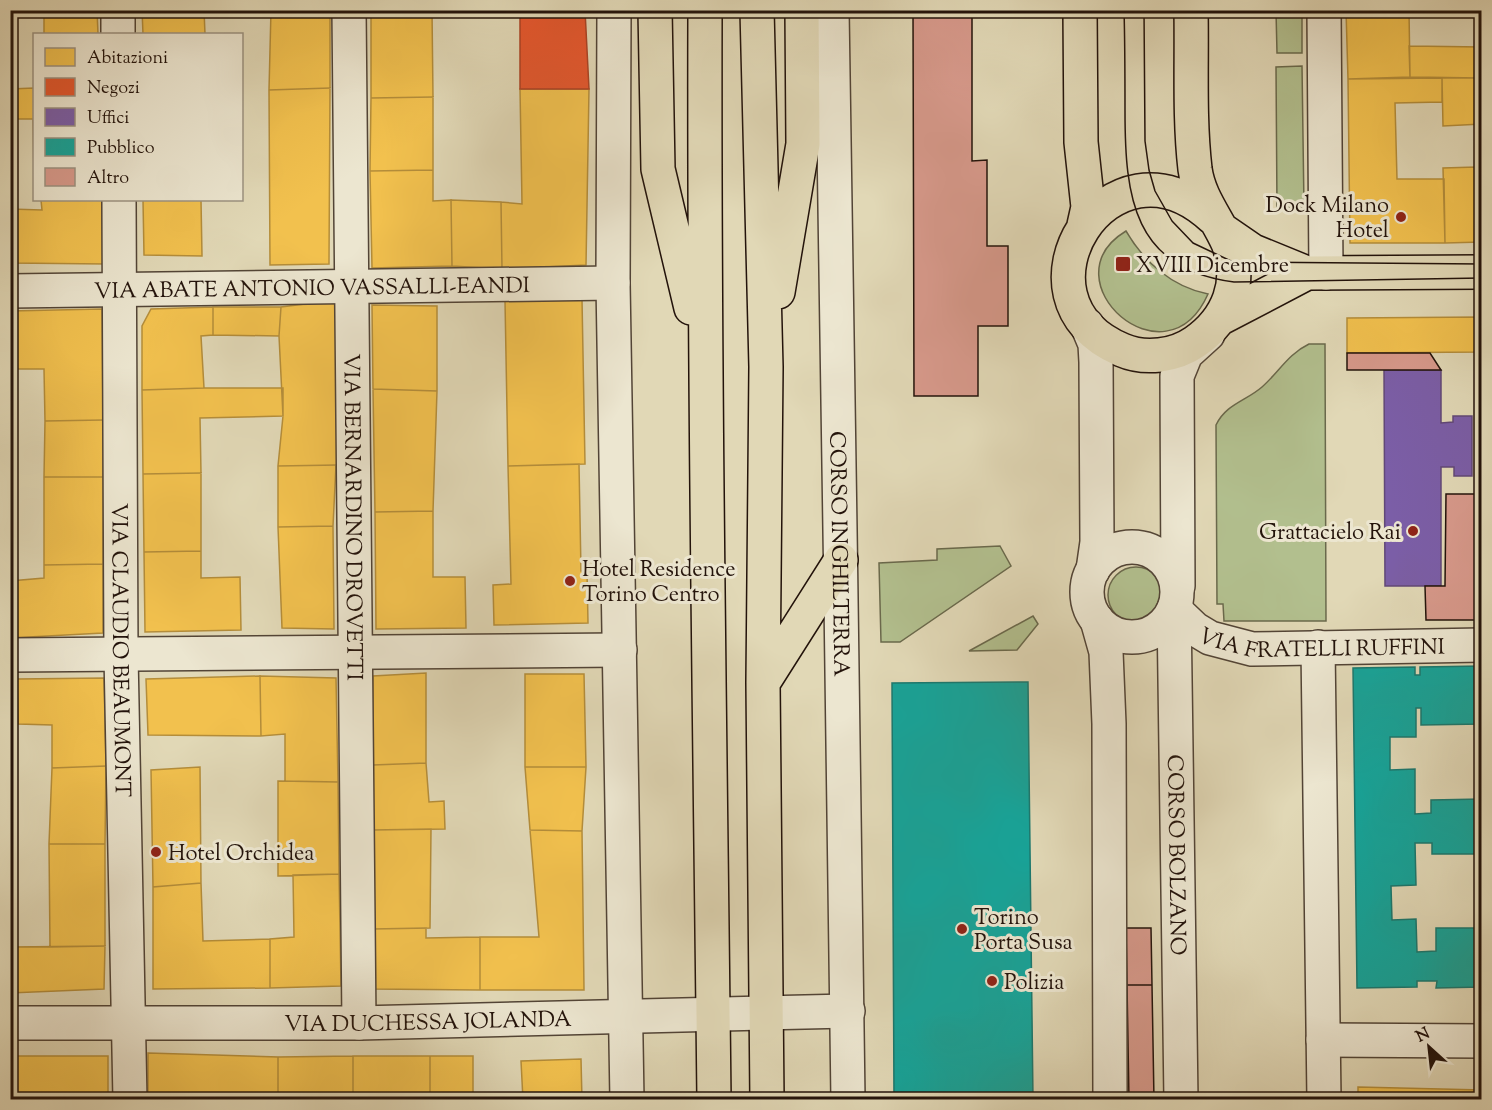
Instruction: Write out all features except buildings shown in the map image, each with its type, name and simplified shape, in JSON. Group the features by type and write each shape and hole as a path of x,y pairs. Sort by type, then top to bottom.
{"main road":[{"path":"655,10 658,169 704,358"},
{"path":"705,10 704,358 714,1100"},
{"path":"757,10 766,368 763,683 767,1100"},
{"path":"766,368 803,144 802,10"},
{"path":"1080,10 1082,153 1088,207 1084,225 1070,256 1069,279 1074,302 1087,325 1110,345 1125,352 1153,356 1189,347 1215,325 1316,273"},
{"path":"1191,10 1195,171 1203,198 1233,262 1234,282 1231,296 1215,325"},
{"path":"1084,225 1098,210 1115,199 1141,191 1176,194 1191,201 1253,251 1316,273 1482,272"},
{"path":"763,683 841,560"}],"street":[{"path":"118,10 118,33"},
{"name":"VIA BERNARDINO DROVETTI","path":"349,10 359,1023"},
{"path":"614,10 613,283 627,1100"},
{"name":"CORSO INGHILTERRA","path":"832,10 836,440 841,560 848,1100"},
{"path":"1316,273 1324,10"},
{"name":"VIA CLAUDIO BEAUMONT","path":"119,201 121,655 130,1100"},
{"name":"VIA ABATE ANTONIO VASSALLI-EANDI","path":"10,291 613,283"},
{"path":"1087,325 1095,344 1096,363 1097,542 1088,592 1089,603 1097,620 1106,651 1110,1100"},
{"name":"CORSO BOLZANO","path":"1181,1100 1176,599 1177,376 1186,354 1215,325"},
{"path":"1093,570 1105,557 1118,550 1129,547 1146,549 1167,563 1176,599 1164,624 1139,636 1120,635 1097,620"},
{"name":"VIA FRATELLI RUFFINI","path":"1176,599 1195,629 1210,638 1252,649 1482,645"},
{"path":"1318,647 1324,1100"},
{"path":"10,655 620,651"},
{"name":"VIA DUCHESSA JOLANDA","path":"10,1023 359,1023 848,1011"},
{"path":"1323,1040 1482,1041"}],"green space":[{"path":"1276,11 1302,11 1302,53 1277,53"},
{"path":"1302,66 1304,207 1277,208 1276,67"},
{"path":"1126,231 1141,253 1160,272 1183,286 1208,294 1189,321 1166,331 1142,329 1121,316 1105,298 1099,275 1105,252"},
{"path":"1309,344 1325,344 1326,621 1224,621 1223,604 1217,604 1216,425 1225,412 1256,392 1289,358"},
{"path":"1000,546 1011,566 900,642 881,642 879,563 937,560 937,549"},
{"path":"1136,567 1147,569 1156,575 1162,584 1164,595 1162,606 1156,615 1147,621 1136,623 1125,621 1116,615 1110,606 1108,595 1110,584 1116,575 1125,569"},
{"path":"1033,616 1038,624 1017,650 969,651"}],"tram line":[{"path":"1124,10 1126,143 1133,199 1142,224 1155,245 1174,262 1200,274 1234,282 1482,278"},
{"path":"1144,10 1145,141 1149,170 1155,191 1172,221 1193,243 1233,262 1482,264"}],"place":[{"name":"Dock Milano Hotel","path":"1401,217"},
{"name":"XVIII Dicembre","path":"1123,264"},
{"name":"Grattacielo Rai","path":"1413,531"},
{"name":"Hotel Residence Torino Centro","path":"570,581"},
{"name":"Hotel Orchidea","path":"156,852"},
{"name":"Torino Porta Susa","path":"962,929"},
{"name":"Polizia","path":"992,981"}]}
